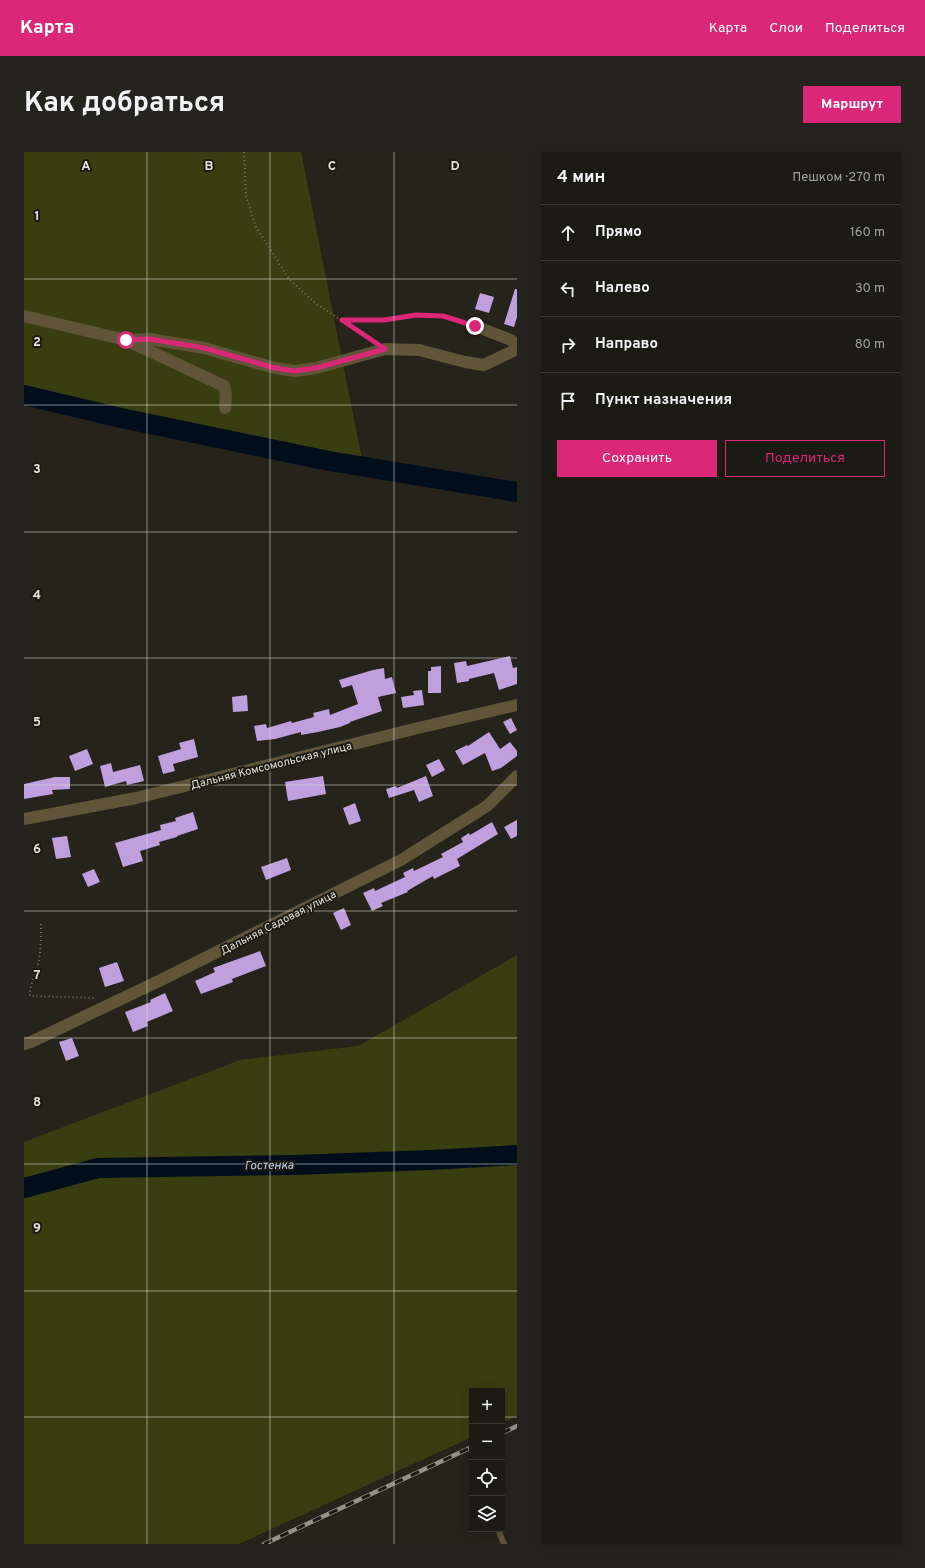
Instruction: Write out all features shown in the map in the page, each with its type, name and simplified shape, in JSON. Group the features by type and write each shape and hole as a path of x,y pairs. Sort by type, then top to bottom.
{"street":[{"path":"24,316 126,340 224,386 226,394 225,408"},
{"path":"475,326 510,340 517,345"},
{"path":"126,340 150,339 204,348 275,368 294,371 316,368 385,349 419,350 465,362 484,365 517,349"},
{"name":"Дальняя Комсомольская улица","path":"24,819 136,798 517,705"},
{"name":"Дальняя Садовая улица","path":"24,1044 161,980 401,860 487,806 517,776"}],"lane":[{"path":"499,1532 504,1544"}],"path":[{"path":"244,152 246,197 256,227 289,279 315,303 385,349"},
{"path":"342,320 384,320 416,315 443,316 475,326"},
{"path":"41,924 42,946 37,968 30,985 30,996 99,998"}],"green space":[{"path":"24,152 301,152 363,464 24,394"},
{"path":"517,955 517,1416 505,1422 505,1388 469,1388 469,1438 239,1544 24,1544 24,1142 240,1060 358,1046"}],"building":[{"path":"515,289 517,289 517,317 514,327 504,324"},
{"path":"480,293 494,297 489,313 475,309"},
{"path":"510,656 513,668 517,667 517,684 499,690 494,673 469,679 469,681 457,683 454,663 466,661 467,666"},
{"path":"441,666 441,693 428,693 428,671 431,671 431,667"},
{"path":"384,668 385,679 392,677 396,693 378,697 382,711 340,727 301,735 301,732 275,739 257,741 254,726 266,724 267,728 291,721 292,723 314,717 313,713 329,709 330,715 358,704 352,685 342,688 339,680"},
{"path":"422,690 424,705 403,708 401,697 414,695 413,691"},
{"path":"247,695 248,711 233,712 232,697"},
{"path":"511,718 517,730 510,734 503,722"},
{"path":"489,732 500,749 510,742 517,751 517,756 501,768 492,771 485,753 463,765 455,751 467,745 468,746"},
{"path":"194,739 198,757 173,764 175,771 163,774 158,756 181,749 179,743"},
{"path":"87,749 93,764 75,771 69,756"},
{"path":"439,759 445,770 432,777 426,765"},
{"path":"111,763 113,772 140,765 144,781 127,785 126,781 105,787 100,766"},
{"path":"323,776 326,794 288,801 285,782"},
{"path":"426,776 433,796 419,802 414,790 389,798 386,789 396,786 397,788"},
{"path":"55,777 70,777 70,789 52,790 53,794 24,799 24,784"},
{"path":"355,803 361,821 349,825 343,808"},
{"path":"193,812 198,829 159,842 160,845 140,851 143,861 123,867 115,843 161,830 160,825 176,821 175,818"},
{"path":"517,820 517,836 511,839 504,827"},
{"path":"492,822 498,834 457,859 460,866 434,879 433,876 407,891 408,892 381,903 383,906 372,911 363,893 374,888 375,891 405,877 403,873 413,868 414,871 443,857 441,854 463,842 461,838 469,833 470,835"},
{"path":"67,836 71,857 56,859 52,838"},
{"path":"287,858 291,870 266,880 261,867"},
{"path":"94,869 100,882 88,887 82,874"},
{"path":"344,908 351,925 341,930 333,913"},
{"path":"260,951 266,966 232,979 233,982 201,994 195,981 215,972 213,968"},
{"path":"117,962 124,981 105,987 99,968"},
{"path":"165,993 173,1011 147,1022 148,1026 133,1032 125,1012 151,1002 150,1000"},
{"path":"72,1038 79,1056 66,1061 59,1042"}],"waterway":[{"path":"24,395 121,418 329,461 517,492"},
{"name":"Гостенка","path":"24,1188 98,1168 294,1165 517,1155"}],"railway":[{"path":"505,1432 517,1426"},
{"path":"264,1544 469,1448"}],"route":[{"path":"126,340 150,339 204,348 275,368 294,371 316,368 369,352 385,349 342,320 384,320 416,315 443,316 475,326"}]}
